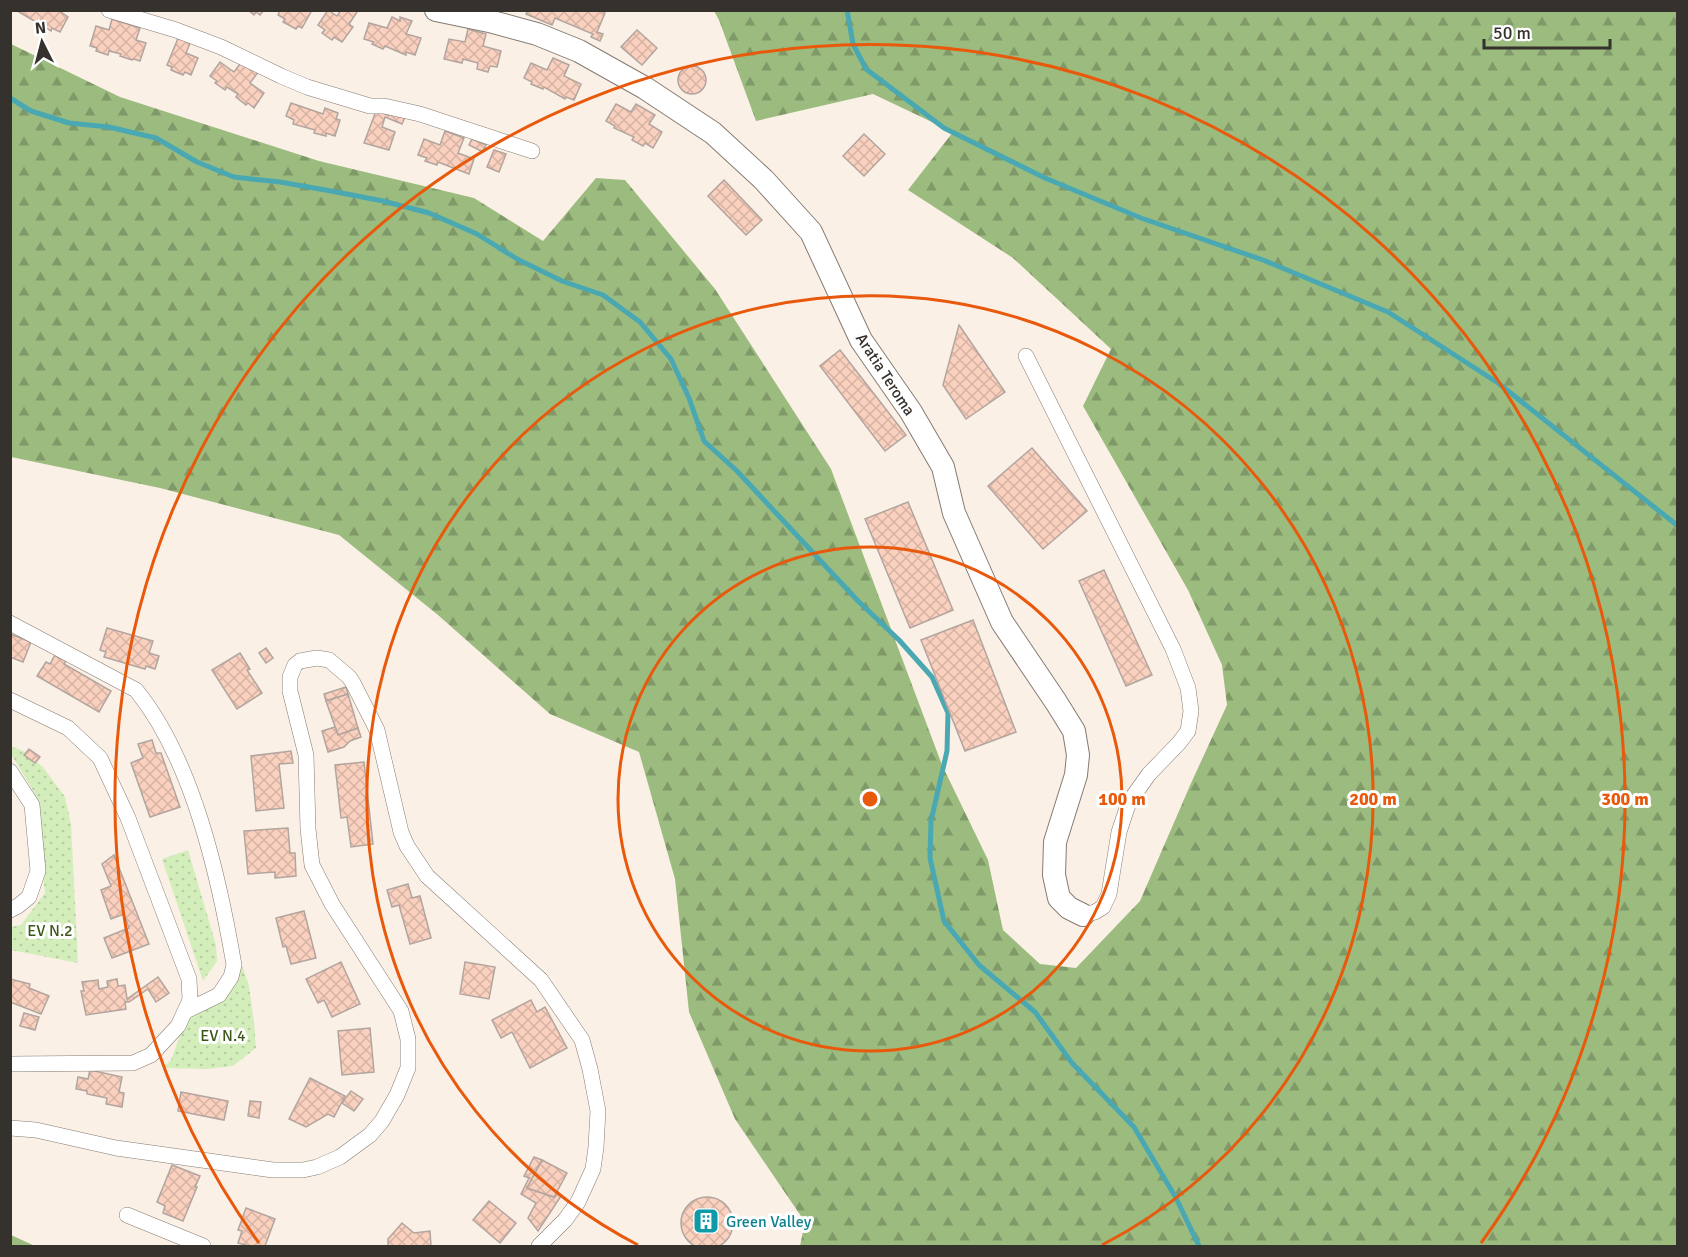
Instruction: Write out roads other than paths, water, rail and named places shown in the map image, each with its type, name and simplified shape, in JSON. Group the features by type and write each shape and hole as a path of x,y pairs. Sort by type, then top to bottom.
{"main road":[{"name":"Aratia Teroma","path":"436,10 537,34 579,51 645,88 713,133 764,180 811,232 861,340 911,412 943,467 954,513 1002,622 1074,731 1078,755 1076,775 1055,842 1054,875 1059,898 1069,908 1083,915"}],"street":[{"path":"109,10 176,30 317,90 370,106 384,106 420,114 532,151"},
{"path":"1026,356 1173,649 1188,688 1191,711 1188,731 1149,774 1129,802 1119,832 1109,894 1103,907 1083,915"},
{"path":"10,623 136,690 162,727 194,801 213,866 234,964 231,977 219,995 186,1011"},
{"path":"10,1128 36,1130 116,1148 273,1170 303,1170 317,1167 340,1156 370,1135 386,1115 408,1068 408,1039 401,1011 332,904 312,865 308,829 306,755 290,691 290,677 295,665 300,661 312,658 329,660 349,677 374,723 403,840 412,854 428,876 541,980 582,1040 598,1111 593,1169 578,1202 565,1220 539,1246"},
{"path":"10,700 68,728 100,758 128,818 189,979 191,993 186,1011 178,1026 160,1046 144,1059 133,1063 10,1064"},
{"path":"10,771 32,805 38,871 29,897 10,910"},
{"path":"128,1215 203,1246"}],"waterway":[{"path":"847,10 853,44 866,69 944,128 1045,178 1141,218 1263,260 1388,312 1498,383 1678,526"},
{"path":"10,98 31,111 69,123 109,127 156,138 197,162 234,177 331,191 429,213 477,234 517,259 562,281 603,295 640,322 671,359 689,398 704,441 737,471 932,677 948,713 947,751 931,821 930,858 944,921 979,965 1035,1012 1072,1063 1134,1127 1176,1198 1199,1246"}],"place":[{"name":"Green Valley","path":"706,1221"}],"park label":[{"name":"EV N.2","path":"50,930"},
{"name":"EV N.4","path":"223,1035"}]}
